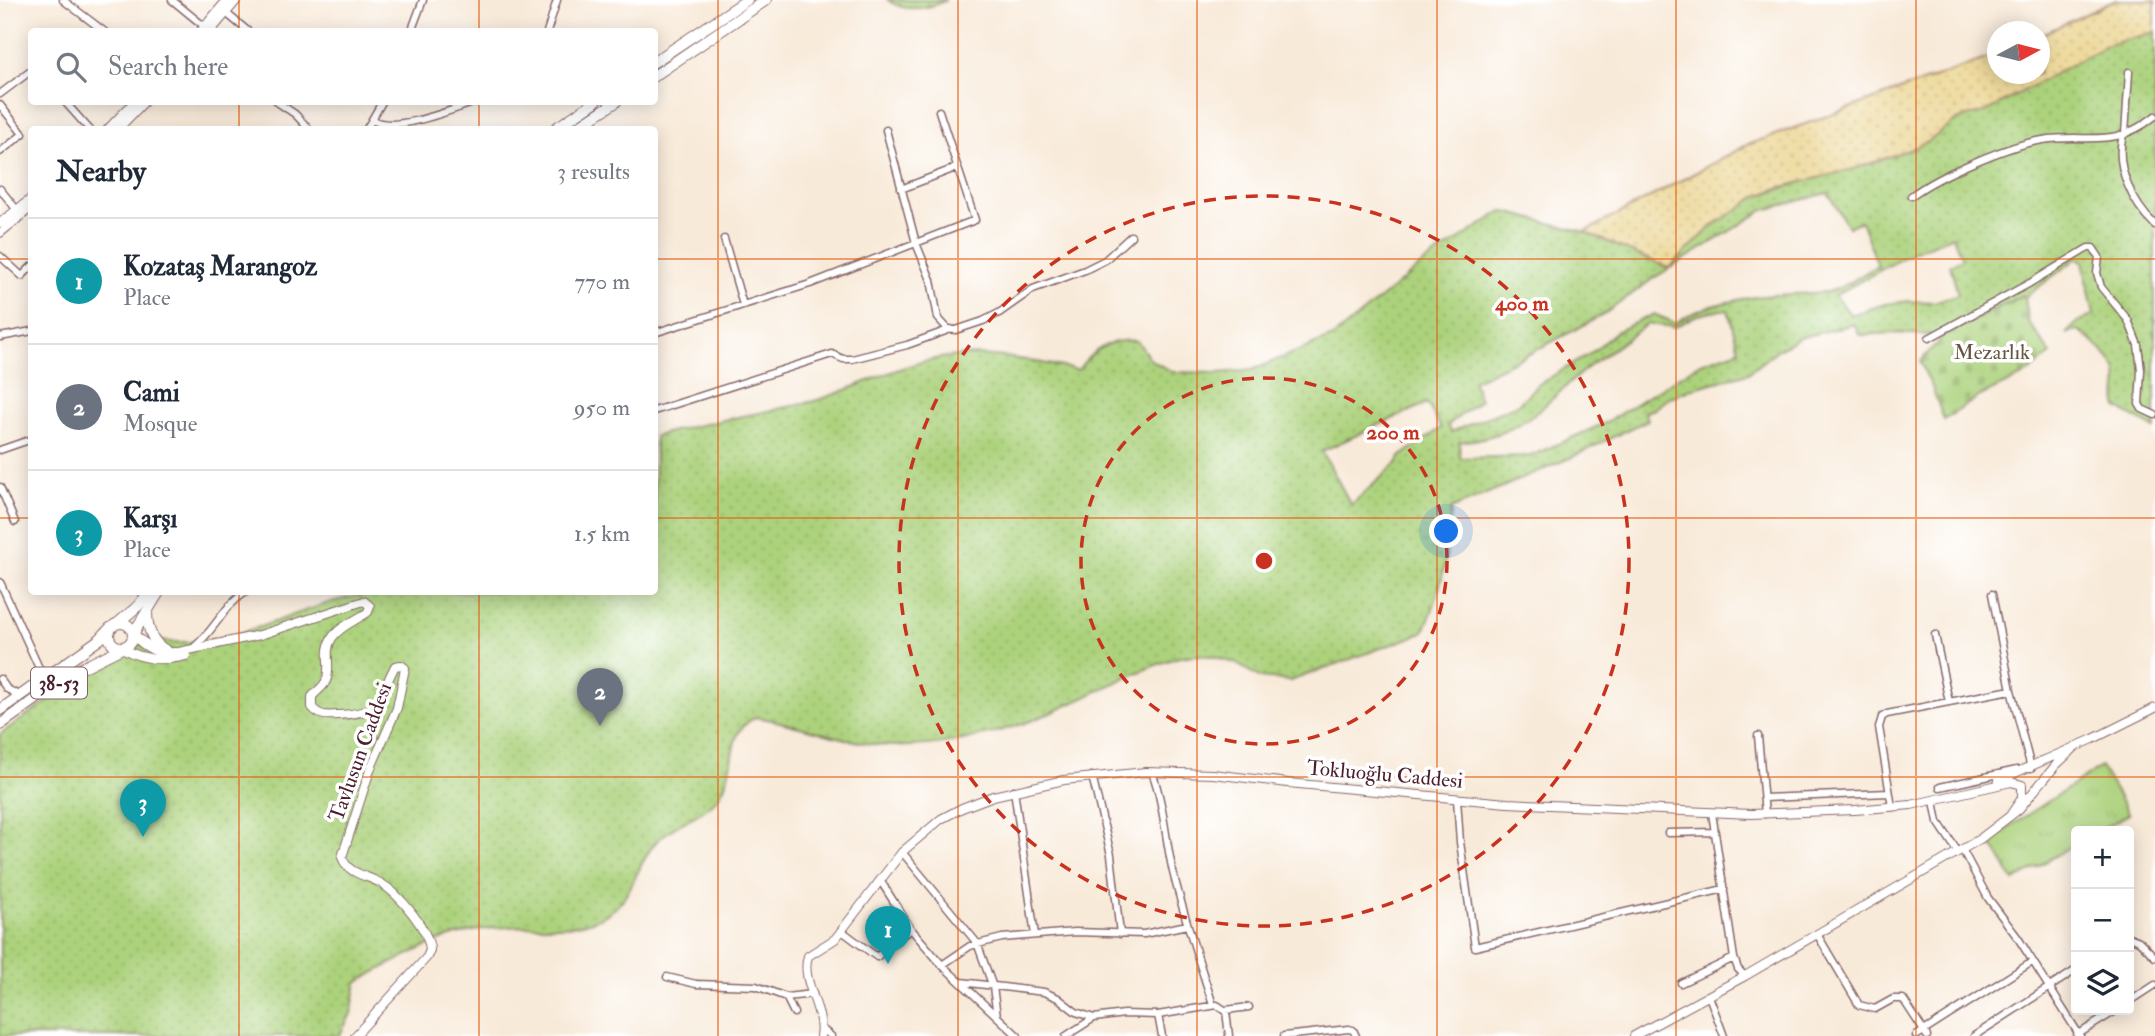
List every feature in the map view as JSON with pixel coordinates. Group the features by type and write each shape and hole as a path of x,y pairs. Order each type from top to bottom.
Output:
{"main road":[{"path":"658,59 747,0"},
{"path":"658,73 766,0"},
{"path":"559,126 590,105"},
{"path":"579,126 611,105"},
{"path":"0,710 100,639 147,595"},
{"path":"114,626 109,636 111,643 122,648 131,642 133,634 157,595"},
{"path":"148,608 152,637 160,648 174,653"},
{"path":"114,626 127,624 133,634 155,650 166,654 174,653"},
{"name":"38-53","path":"0,725 75,672 122,648"}],"street":[{"path":"63,0 100,28"},
{"path":"172,0 203,28"},
{"path":"206,28 227,0"},
{"path":"207,28 237,0"},
{"path":"412,28 423,0"},
{"path":"548,28 556,0"},
{"path":"226,13 244,28"},
{"path":"2129,72 2124,135 2120,151 2126,178 2141,210 2155,225"},
{"path":"0,94 28,74"},
{"path":"0,105 23,134 0,152"},
{"path":"68,105 86,126"},
{"path":"111,126 131,105"},
{"path":"121,126 141,105"},
{"path":"282,105 306,126"},
{"path":"368,126 380,105"},
{"path":"372,120 383,124 421,119 466,105"},
{"path":"658,332 810,284 975,220 939,111"},
{"path":"1911,197 1938,179 2022,145 2051,139 2098,140 2124,135 2155,116"},
{"path":"886,130 916,243 928,270 938,318 941,324 951,329"},
{"path":"901,189 958,167"},
{"path":"0,189 17,210"},
{"path":"0,223 28,203"},
{"path":"0,233 28,204"},
{"path":"658,410 832,354 843,359 852,359 983,321 1033,289 1105,260 1131,236"},
{"path":"724,239 743,305"},
{"path":"1929,338 2030,284 2088,248 2093,248 2099,257 2097,273 2101,287 2128,320 2139,350 2141,370 2138,404 2155,415"},
{"path":"0,256 22,276 28,269"},
{"path":"0,337 28,332"},
{"path":"0,450 28,440"},
{"path":"0,487 15,522"},
{"path":"0,582 44,679"},
{"path":"1992,594 2027,769 2022,785 2022,798 2011,814"},
{"path":"189,650 210,633 225,607 242,595"},
{"name":"Tavlusun Caddesi","path":"174,653 274,631 364,601 370,606 368,612 336,633 331,641 327,656 327,677 312,697 312,707 319,715 327,716 367,712 378,703 395,666 401,665 405,668 397,708 368,777 342,858 351,870 379,882 396,894 422,928 430,950 427,957 355,1036"},
{"path":"1936,635 1949,702"},
{"name":"Tavlusun Caddesi","path":"122,648 134,655 167,660 205,648"},
{"path":"0,679 7,689 21,696"},
{"path":"1892,807 1879,727 1881,719 1887,714 2011,690"},
{"name":"Tokluoğlu Caddesi","path":"1981,789 2155,708"},
{"path":"1758,736 1765,814"},
{"path":"1634,1036 1745,976 1980,839 2019,809 2074,748"},
{"path":"1940,787 2027,769 2039,773 2038,786"},
{"path":"1152,772 1160,795 1171,862 1187,925 1213,1005"},
{"name":"Tokluoğlu Caddesi","path":"813,994 807,957 831,943 902,852 931,826 951,813 1014,790 1092,776 1152,772 1213,774 1540,806 1765,814 1892,807 1934,801 2009,782 2022,785"},
{"path":"1092,776 1111,855 1120,934"},
{"path":"2022,785 2038,786"},
{"path":"1014,790 1035,935"},
{"path":"1764,798 1889,793"},
{"path":"1457,799 1460,842 1475,947 1724,889"},
{"path":"1934,801 1938,822 1960,850 1988,898 2018,938 2078,1035 2109,1015"},
{"path":"1713,813 1734,958 1738,969 1745,976"},
{"path":"1668,833 1715,832"},
{"path":"902,852 977,943 993,987 997,1016"},
{"path":"880,880 911,929 943,965 1018,1036"},
{"path":"943,965 977,943 1035,935 1155,932 1187,925"},
{"path":"842,931 877,957 911,929"},
{"path":"1817,934 1860,1005 1875,1009 1893,999 1900,999 1925,1033"},
{"path":"2134,939 2155,957"},
{"path":"1681,983 1734,958"},
{"path":"1916,1036 1925,1033 2032,962"},
{"path":"1974,1036 2071,973"},
{"path":"667,977 696,984 756,986 786,998 813,994 821,1019 821,1033 831,1036"},
{"path":"961,982 1044,992 1058,998 1076,1012 1094,1017 1158,1015 1213,1005 1226,1010 1248,1007"},
{"path":"2134,999 2155,985"},
{"path":"1709,996 1724,1036"},
{"path":"786,998 794,1013"},
{"path":"1226,1010 1229,1036"},
{"path":"1158,1015 1162,1036"},
{"path":"1066,1036 1094,1017"},
{"path":"1284,1036 1349,1029 1353,1030 1356,1036"}],"green space":[{"path":"888,0 946,0 932,6 909,8"},
{"path":"2155,32 2155,429 2118,408 2116,369 2105,354 2081,333 2075,331 2066,334 2078,322 2094,315 2083,261 2077,258 2025,297 2022,295 1943,336 1896,333 1860,335 1854,324 1798,338 1777,350 1748,373 1666,399 1655,409 1645,412 1648,420 1570,458 1451,509 1443,572 1423,633 1290,681 1261,678 1235,663 1212,656 1179,657 1136,673 1027,722 939,744 878,745 756,717 740,731 726,781 716,800 656,842 630,888 610,912 593,921 575,925 477,930 425,947 357,982 351,1014 339,1036 0,1036 0,734 79,680 156,635 161,641 214,639 239,634 336,601 362,595 658,595 658,435 810,402 911,365 945,357 983,355 1078,370 1103,346 1119,341 1137,341 1152,361 1173,372 1219,373 1252,370 1333,337 1424,263 1502,211 1585,232 1669,268 1710,228 1756,197 1929,141 1957,120 1987,111 2036,84 2050,84 2050,76 2107,45","holes":["1828,193 1848,227 1861,221 1878,266 1847,284 1827,292 1728,302 1691,314 1675,323 1654,314 1617,331 1591,353 1536,386 1517,405 1451,432 1448,425 1480,400 1473,381 1603,315 1654,278 1764,210","1953,236 1962,259 1950,265 1958,294 1934,302 1885,304 1851,315 1835,295 1915,251","1728,310 1739,350 1701,363 1605,423 1531,456 1460,458 1459,442 1498,434 1527,419 1582,372 1647,324 1675,327 1695,316","1427,403 1441,428 1400,457 1398,462 1351,505 1322,451"]},
{"name":"Mezarlık","path":"2023,295 2028,321 2051,354 2023,376 1980,396 1944,420 1920,362 1943,336"},
{"path":"2101,767 2129,814 2107,826 2071,826 2071,846 2014,881 1989,840"}],"sand":[{"path":"2116,0 2155,0 2155,32 2107,45 2050,76 2050,30"},
{"path":"1987,59 1987,84 2036,84 1987,111 1957,120 1929,141 1911,149 1857,168 1778,188 1756,197 1710,228 1669,268 1585,232 1747,145"}],"place":[{"name":"Cami","path":"600,726"},
{"name":"Karşı","path":"143,837"},
{"name":"Kozataş Marangoz","path":"888,964"}]}
